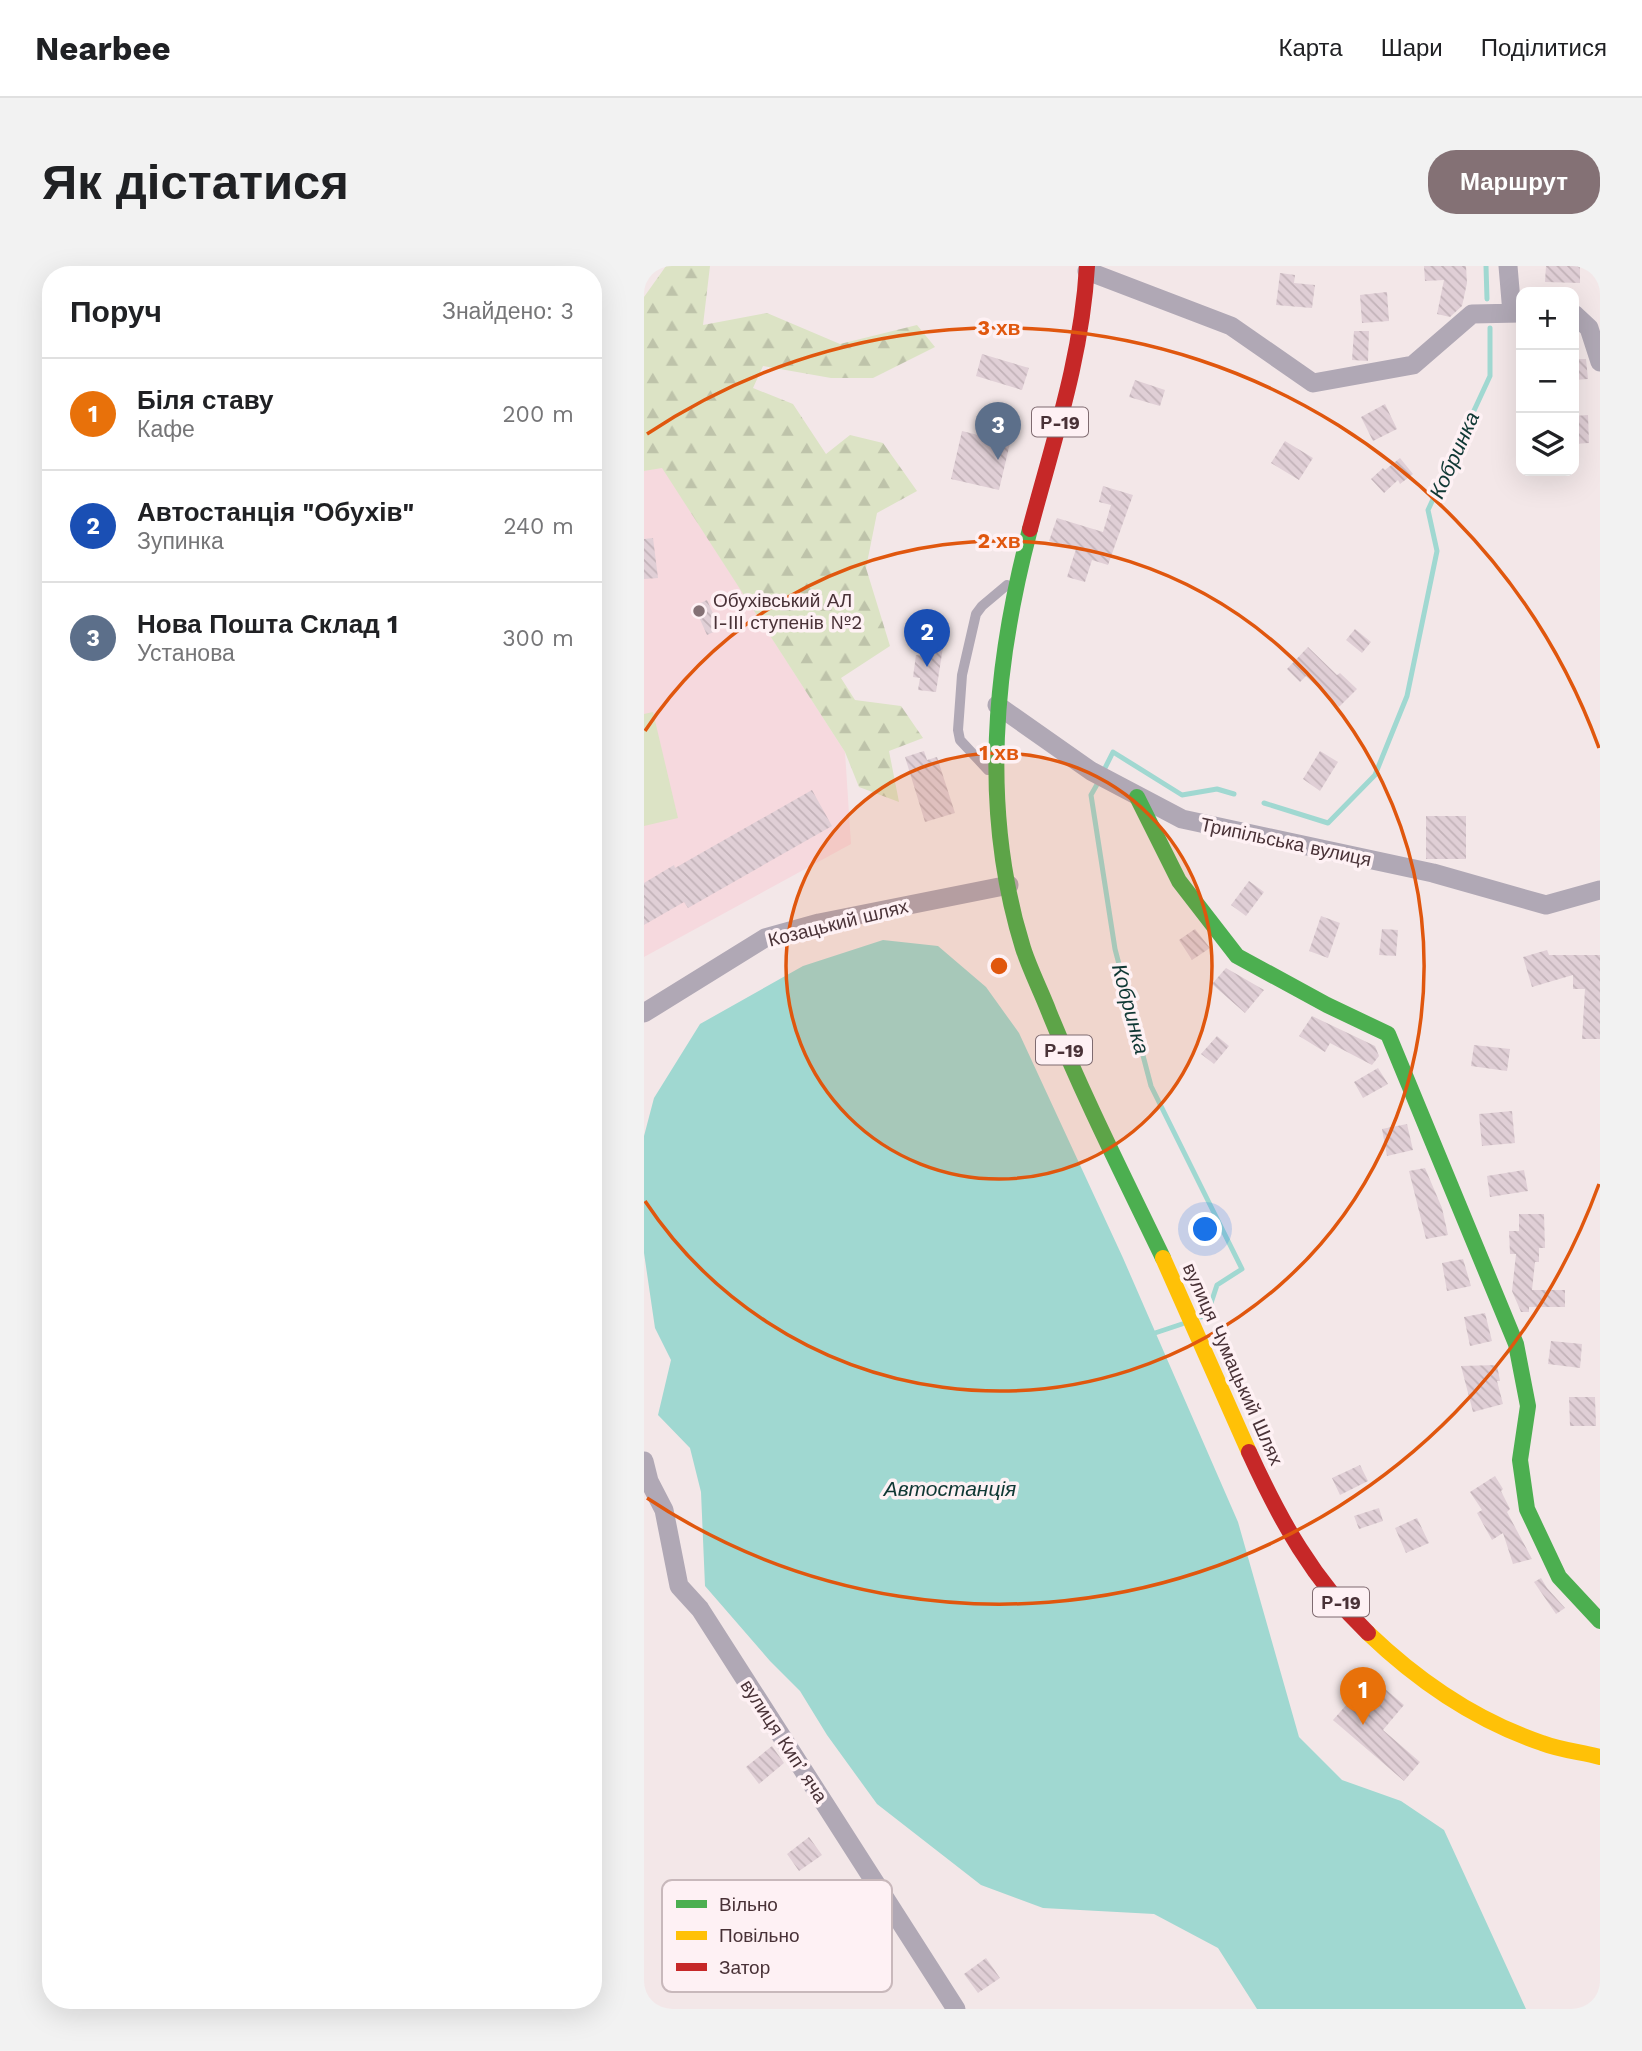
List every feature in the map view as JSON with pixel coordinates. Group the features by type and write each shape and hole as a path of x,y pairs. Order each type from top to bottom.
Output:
{"main road":[{"name":"вулиця Чумацький Шлях","path":"1087,268 1066,401 1018,575 1004,643 997,705 996,777 1009,885 1024,948 1065,1052 1185,1306 1250,1455 1306,1562 1360,1624 1420,1678 1476,1713 1543,1743 1600,1757"},
{"path":"1137,797 1179,881 1237,956 1327,1005 1388,1034 1516,1344 1528,1406 1520,1460 1527,1509 1559,1577 1600,1621"}],"street":[{"path":"1508,266 1516,308"},
{"path":"1087,268 1230,326 1313,383 1413,365 1472,314 1516,313"},
{"path":"1579,319 1589,328 1600,362"},
{"name":"Трипільська вулиця","path":"997,705 1091,771 1182,819 1433,873 1546,905 1600,890"},
{"name":"Козацький шлях","path":"644,1013 765,938 819,923 1009,885"},
{"name":"вулиця Кипʼяча","path":"646,1475 664,1510 679,1586 701,1609 874,1880"},
{"name":"вулиця Кипʼяча","path":"892,1907 957,2009"}],"lane":[{"path":"996,777 960,740 958,730 962,675 976,614 1018,575"}],"shaded area":[{"name":"Обухівський АЛ І-ІІІ ступенів №2","path":"662,467 845,752 851,844 644,957 644,471"}],"green space":[{"path":"666,266 710,266 703,325 767,313 840,344 917,325 935,347 873,378 831,378 763,366 753,388 793,404 826,454 850,435 883,443 917,491 877,513 866,568 890,646 841,678 855,700 901,706 923,738 889,751 899,802 859,787 845,752 662,468 644,471 644,297"},
{"path":"653,712 678,818 644,826 644,714"}],"water":[{"name":"Автостанція","path":"883,940 938,946 986,987 1019,1033 1123,1258 1238,1522 1299,1737 1342,1780 1401,1801 1444,1830 1526,2009 1257,2009 1218,1948 1154,1914 1043,1908 981,1885 877,1804 827,1735 800,1691 770,1661 705,1586 701,1492 690,1448 658,1415 671,1360 655,1328 644,1253 644,1136 654,1098 700,1024 803,966"}],"building":[{"path":"1424,266 1466,266 1467,283 1462,306 1450,317 1437,314 1444,280 1425,281"},
{"path":"1546,266 1580,266 1580,283 1545,282"},
{"path":"1280,273 1295,275 1294,283 1315,285 1312,308 1276,305"},
{"path":"1387,292 1389,321 1362,323 1360,295"},
{"path":"1354,331 1369,331 1368,361 1352,360"},
{"path":"982,354 1029,368 1022,390 976,376"},
{"path":"1579,359 1586,359 1588,379 1579,380"},
{"path":"1135,380 1165,390 1160,406 1129,397"},
{"path":"1385,404 1397,429 1373,441 1361,417"},
{"path":"1588,415 1589,443 1579,444 1579,416"},
{"path":"962,431 1010,443 999,490 951,479"},
{"path":"1285,441 1313,458 1299,480 1271,463"},
{"path":"1400,458 1413,474 1400,484 1398,480 1384,493 1371,479"},
{"path":"1103,486 1133,495 1108,565 1092,560 1085,582 1067,577 1076,549 1049,541 1057,518 1103,532 1111,505 1099,502"},
{"path":"653,538 658,578 644,579 644,539"},
{"path":"707,600 720,629 707,635 694,606"},
{"path":"1355,629 1371,642 1362,653 1346,640"},
{"path":"927,644 943,647 936,692 918,690 920,678 913,677 916,655 925,656"},
{"path":"1308,647 1337,675 1340,673 1357,689 1339,707 1306,676 1300,682 1287,669"},
{"path":"924,751 927,760 937,757 955,813 925,822 905,757"},
{"path":"1320,751 1338,762 1320,791 1303,779"},
{"path":"812,790 832,826 688,908 684,902 644,925 644,883"},
{"path":"1426,816 1466,816 1466,859 1426,859"},
{"path":"1249,881 1264,892 1246,916 1231,905"},
{"path":"1321,916 1340,923 1328,958 1309,951"},
{"path":"1195,929 1210,948 1192,960 1179,940"},
{"path":"1382,929 1398,930 1396,956 1379,955"},
{"path":"1547,950 1549,955 1600,955 1600,1039 1582,1039 1585,989 1573,989 1573,975 1532,987 1523,957"},
{"path":"1226,968 1264,990 1245,1013 1212,984"},
{"path":"1312,1016 1375,1046 1379,1056 1372,1065 1330,1043 1325,1052 1299,1036"},
{"path":"1217,1036 1229,1046 1214,1064 1201,1054"},
{"path":"1474,1045 1510,1049 1507,1071 1471,1066"},
{"path":"1378,1068 1388,1084 1363,1098 1354,1082"},
{"path":"1512,1111 1515,1143 1482,1146 1479,1114"},
{"path":"1407,1124 1413,1150 1387,1156 1382,1129"},
{"path":"1425,1168 1442,1208 1448,1235 1426,1239 1409,1171"},
{"path":"1524,1170 1528,1191 1490,1197 1487,1176"},
{"path":"1519,1214 1544,1214 1545,1248 1539,1248 1539,1262 1535,1262 1532,1290 1565,1290 1565,1307 1529,1307 1529,1312 1521,1312 1512,1291 1516,1254 1510,1254 1509,1231 1519,1231"},
{"path":"1463,1259 1471,1286 1447,1291 1442,1263"},
{"path":"1485,1313 1492,1341 1470,1346 1464,1317"},
{"path":"1551,1341 1582,1344 1580,1368 1548,1364"},
{"path":"1497,1365 1500,1381 1497,1381 1503,1404 1473,1412 1461,1366"},
{"path":"1569,1397 1595,1397 1596,1426 1570,1426"},
{"path":"1360,1465 1368,1481 1340,1495 1332,1478"},
{"path":"1495,1476 1510,1509 1507,1512 1532,1559 1513,1564 1503,1533 1492,1540 1477,1513 1482,1510 1470,1492"},
{"path":"1379,1508 1383,1521 1359,1529 1354,1516"},
{"path":"1417,1518 1429,1543 1406,1553 1395,1528"},
{"path":"1541,1578 1565,1608 1556,1614 1534,1582"},
{"path":"1371,1677 1404,1705 1383,1730 1420,1762 1404,1781 1333,1720"},
{"path":"772,1746 784,1763 759,1784 746,1767"},
{"path":"809,1837 822,1855 799,1871 787,1854"},
{"path":"986,1958 1000,1978 978,1993 964,1974"}],"waterway":[{"name":"Кобринка","path":"1486,266 1487,299"},
{"name":"Кобринка","path":"1264,803 1328,823 1375,775 1407,696 1437,551 1428,510 1490,376 1490,328"},
{"name":"Кобринка","path":"1103,772 1113,752 1182,795 1217,789 1234,794"},
{"name":"Кобринка","path":"1099,781 1091,795 1115,949 1151,1086 1242,1269 1217,1285 1207,1315 1201,1317"},
{"name":"Кобринка","path":"1155,1333 1182,1324"}],"traffic: fast":[{"path":"1030,529 1008,633 997,738 1001,844 1009,896 1023,948 1062,1043 1163,1258"},
{"path":"1137,797 1179,881 1237,956 1327,1005 1388,1034 1516,1344 1528,1406 1520,1460 1527,1509 1559,1577 1600,1621"}],"traffic: slow":[{"path":"1163,1258 1249,1452"},
{"path":"1368,1633 1427,1683 1471,1711 1542,1743 1600,1757"}],"traffic: jam":[{"path":"1030,529 1073,366 1087,266"},
{"path":"1249,1452 1273,1502 1314,1570 1348,1613 1368,1633"}],"place":[{"name":"Нова Пошта Склад 1","path":"998,460"},
{"name":"Обухівський АЛ І-ІІІ ступенів №2","path":"699,611"},
{"name":"Автостанція \"Обухів\"","path":"927,667"},
{"name":"Біля ставу","path":"1363,1725"}]}
